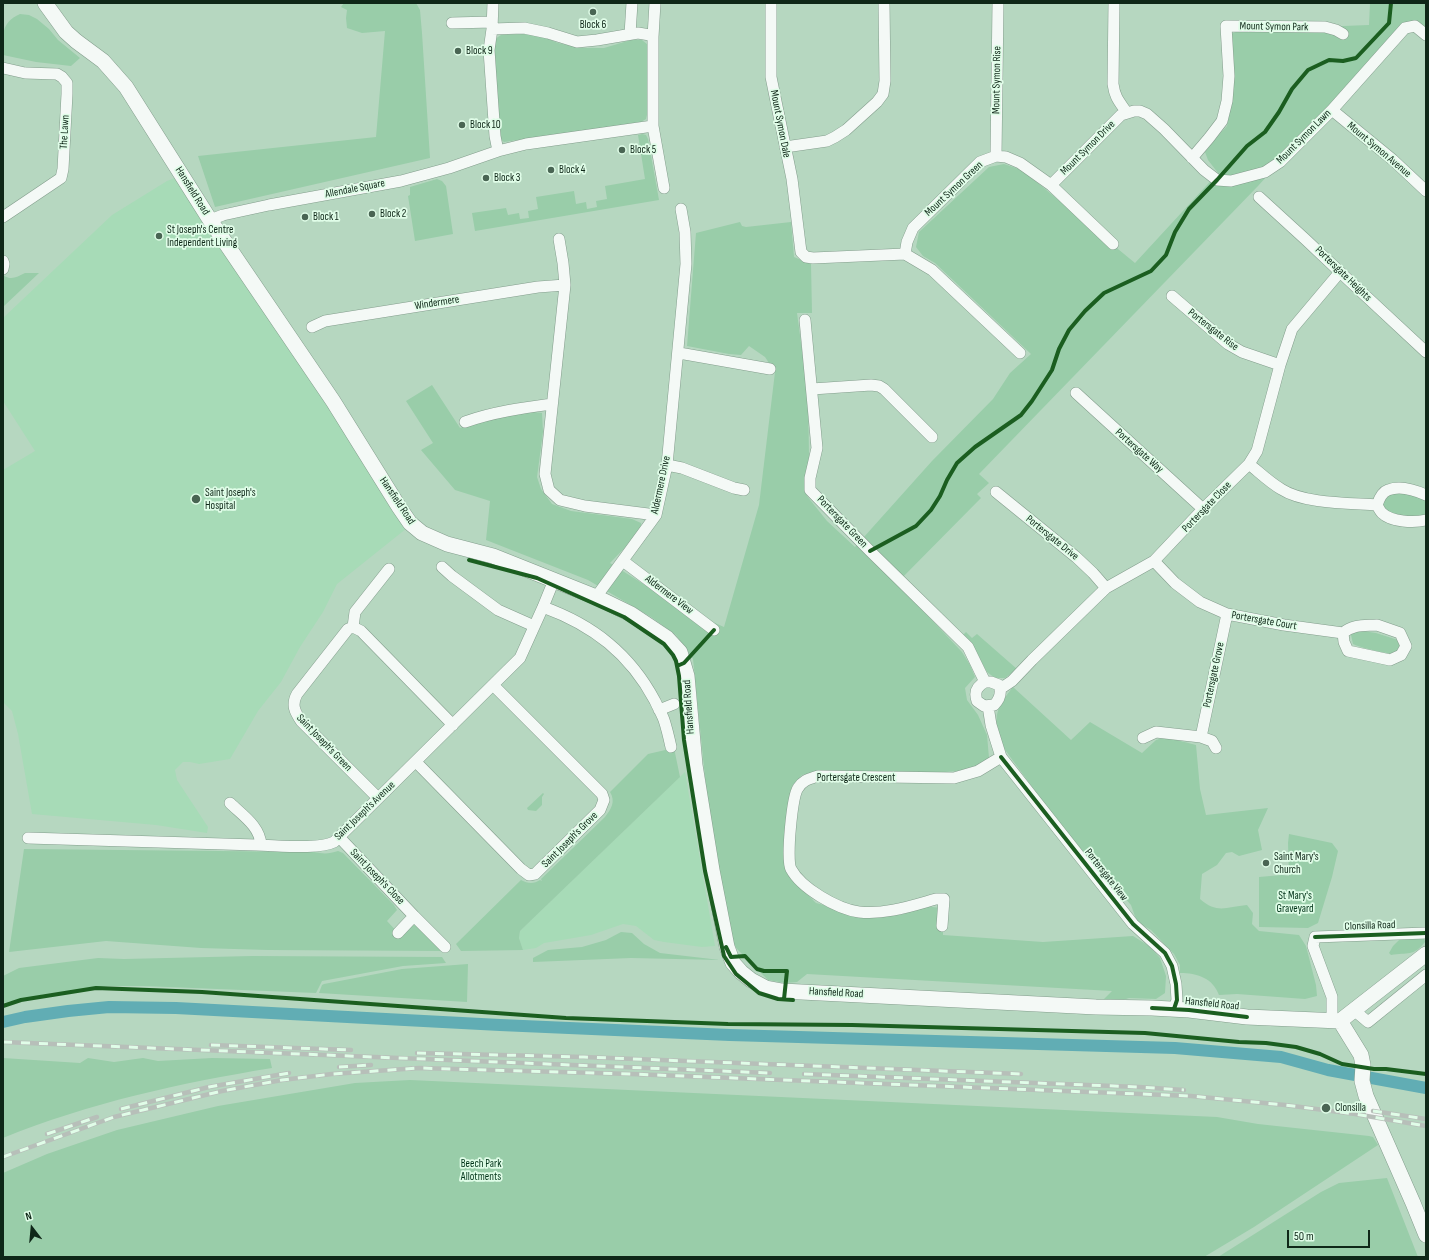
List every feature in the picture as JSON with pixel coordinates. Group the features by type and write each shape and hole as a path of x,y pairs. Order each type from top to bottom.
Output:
{"street":[{"name":"Hansfield Road","path":"45,3 66,32 102,61 126,87 210,220 333,401 410,523 431,538 447,544 493,556 596,597 631,614 667,638 680,652 687,676 695,765 712,870 727,947 733,962 741,972 751,980 766,988 782,990 1174,1010 1241,1016 1336,1021"},
{"path":"492,3 492,25 489,50 490,79 494,136 498,151"},
{"path":"630,34 632,3"},
{"path":"655,3 653,37 654,126 664,188"},
{"name":"Mount Symon Dale","path":"771,3 771,77 792,179 801,252 806,257 813,258 905,254"},
{"path":"785,147 827,140 836,137 877,102 883,94 885,80 884,3"},
{"name":"Mount Symon Rise","path":"996,156 998,3"},
{"path":"1114,3 1114,94 1126,113"},
{"path":"452,23 524,28 548,33 577,42 630,34 645,34 653,37"},
{"name":"Mount Symon Park","path":"1192,158 1210,138 1222,121 1227,101 1229,76 1226,26 1325,27 1343,34"},
{"name":"Mount Symon Lawn","path":"1126,113 1140,111 1147,114 1217,180 1231,181 1265,172 1280,162 1332,110 1405,28 1415,26 1426,35"},
{"name":"The Lawn","path":"3,68 26,72 57,74 67,83 67,94 63,169 61,178 3,217"},
{"name":"Mount Symon Avenue","path":"1332,110 1393,160 1426,190"},
{"name":"Mount Symon Drive","path":"1051,185 1121,115 1126,113"},
{"name":"Allendale Square","path":"210,220 223,215 269,205 401,181 449,168 498,151 526,144 654,126"},
{"name":"Mount Symon Green","path":"905,254 907,242 913,228 980,162 996,156 1006,157 1020,163 1051,185 1113,244"},
{"name":"Portersgate Heights","path":"1259,197 1305,238 1426,352"},
{"name":"Aldermere Drive","path":"596,597 656,515 667,465 679,353 686,264 685,232 681,210"},
{"path":"559,239 563,264 564,285 545,474 549,490 560,500 585,506 656,515"},
{"path":"905,254 932,270 1020,353"},
{"path":"3,261 3,269"},
{"name":"Portersgate Close","path":"1000,689 1012,681 1106,588 1154,562 1203,509 1249,464 1257,451 1280,365 1292,329 1340,272"},
{"name":"Windermere","path":"312,327 326,321 538,287 564,285"},
{"name":"Portersgate Rise","path":"1172,296 1228,344 1242,352 1280,365"},
{"name":"Portersgate Green","path":"805,320 817,448 810,478 810,490 968,647 985,682"},
{"path":"679,353 770,369"},
{"path":"812,389 871,385 879,386 884,388 932,436"},
{"name":"Portersgate Way","path":"1076,393 1203,509"},
{"path":"465,422 479,417 521,408 552,404"},
{"path":"1249,464 1281,489 1291,494 1320,501 1377,505"},
{"path":"667,465 682,468 734,488 744,490"},
{"path":"1377,505 1380,496 1387,490 1404,488 1426,495"},
{"name":"Portersgate Drive","path":"996,492 1076,557 1106,588"},
{"path":"1377,505 1382,513 1391,518 1409,522 1426,520"},
{"name":"Aldermere View","path":"623,561 714,630"},
{"name":"Portersgate Court","path":"1154,562 1175,583 1200,602 1227,614 1284,625 1343,633 1355,626 1378,625 1400,633 1406,646 1401,655 1390,660 1348,650 1344,642 1343,633"},
{"path":"442,567 456,573 498,610 534,626"},
{"path":"389,569 355,612 353,617 353,627 361,631 453,724"},
{"name":"Saint Joseph's Avenue","path":"28,838 123,842 323,846 334,842 340,838 378,798 520,658 554,580"},
{"path":"543,607 577,621 606,640 635,669 646,684 664,720 671,747"},
{"name":"Portersgate Grove","path":"1201,737 1227,614"},
{"name":"Saint Joseph's Green","path":"353,627 348,629 307,680 294,700 294,706 295,712 301,721 378,798"},
{"path":"985,682 999,685 1000,698 994,705 988,706 981,704 977,700 977,688 985,682"},
{"name":"Saint Joseph's Grove","path":"416,762 521,869 529,875 535,874 600,810 604,800 602,794 493,685"},
{"path":"659,710 674,704"},
{"name":"Portersgate View","path":"988,706 991,725 1000,757 1133,924 1165,953 1172,966 1176,984 1177,1000 1174,1010"},
{"path":"1143,738 1156,732 1201,737 1212,741 1216,748"},
{"name":"Portersgate Crescent","path":"942,926 944,899 936,899 890,911 857,912 822,898 802,882 790,868 790,825 797,789 804,780 818,776 954,778 978,771 1000,757"},
{"path":"230,803 254,825 258,832 261,845"},
{"name":"Saint Joseph's Close","path":"340,838 445,947"},
{"path":"398,933 414,916"},
{"name":"Clonsilla Road","path":"1336,1021 1332,997 1312,946 1315,937 1426,933"},
{"path":"1426,954 1355,1011 1336,1021 1361,1055 1363,1065 1363,1086 1426,1235"},
{"path":"1355,1011 1368,1022 1426,975"},
{"path":"1395,979 1406,991"}],"shaded area":[{"name":"Saint Joseph's Hospital","path":"177,177 407,528 337,584 323,612 300,647 281,682 258,711 230,759 199,764 183,762 175,770 177,780 208,827 207,833 156,825 32,814 18,734 12,711 3,702 3,470 35,451 3,401 3,318 112,215 167,181"},
{"path":"685,772 715,946 702,947 654,940 636,926 623,924 591,935 544,943 536,948 523,950 519,938 520,931"}],"green space":[{"path":"344,3 416,3 420,10 430,158 215,207 198,156 376,137 385,31 362,33 347,28 347,10 341,7"},
{"path":"1370,3 1426,3 1426,28 1401,28 1258,186 979,474 989,483 977,494 981,498 897,583 962,652 970,665 975,677 965,688 967,700 978,715 987,735 989,758 970,770 921,774 822,771 802,775 792,786 788,811 795,882 816,903 867,916 901,915 924,906 941,908 943,935 1043,942 1133,936 1149,946 1160,958 1166,976 1165,993 1156,999 1129,998 1103,1000 1112,991 807,974 797,982 785,983 768,980 736,948 729,931 707,797 693,659 676,635 651,617 588,580 486,540 490,501 455,490 421,450 433,443 406,401 432,385 460,428 477,422 526,411 542,413 543,432 537,477 541,489 552,504 571,511 632,519 641,523 641,531 610,563 683,609 724,627 759,505 775,372 765,357 749,346 741,355 687,346 696,233 740,222 742,226 746,227 791,222 794,257 811,264 812,313 797,313 808,394 809,456 808,473 804,486 807,496 827,521 855,547 932,461 993,399 1010,373 1031,354 935,263 923,256 916,247 919,232 989,167 1004,164 1022,170 1135,263 1218,173 1208,160 1205,152 1227,126 1233,96 1231,34 1240,30 1369,25"},
{"path":"20,14 29,15 37,19 49,29 58,40 80,58 71,66 36,62 3,55 3,36 6,26"},
{"path":"523,34 541,36 558,43 581,48 604,48 631,40 642,40 648,45 649,106 646,119 641,122 504,142 500,139 494,49 495,39 501,35"},
{"path":"638,135 646,135 648,139 659,200 475,231 472,213 506,208 508,215 519,213 520,219 529,218 528,211 538,209 536,197 574,191 576,204 586,202 587,209 597,207 596,201 607,199 605,186 645,179"},
{"path":"437,179 442,181 446,186 453,234 415,241 408,196 410,195 410,187"},
{"path":"25,273 39,273 3,307 3,275 11,278"},
{"path":"1387,490 1426,495 1426,520 1382,513 1380,496"},
{"path":"1356,630 1376,633 1398,640 1402,649 1394,654 1353,644 1351,635"},
{"path":"966,632 972,638 977,634 1017,669 1005,678 995,678 987,672 975,650 962,636"},
{"path":"1013,687 1071,740 1090,722 1142,753 1156,740 1165,737 1196,745 1200,789 1206,815 1268,808 1258,830 1262,850 1239,856 1232,852 1226,853 1217,865 1202,874 1200,899 1206,904 1217,908 1247,905 1253,913 1252,924 1259,931 1299,935 1306,946 1316,985 1317,996 1305,999 1237,994 1219,995 1213,984 1204,978 1198,975 1180,973 1180,965 1174,954 1151,930 1137,922 1131,905 1063,829 1000,743 997,726 998,713 1003,701"},
{"path":"674,748 680,777 520,931 519,938 523,950 461,951 456,944 521,880 531,883 540,880 542,881 541,879 605,817 613,802 610,792 648,754"},
{"path":"543,793 542,805 536,811 528,810 527,808"},
{"name":"St Mary's Graveyard","path":"1289,834 1332,843 1338,851 1318,923 1308,928 1259,927 1259,877 1282,875 1289,876"},
{"path":"24,849 320,853 332,853 338,851 343,853 394,905 397,910 387,921 400,935 409,927 414,925 420,927 445,951 268,950 201,948 106,941 9,952"},
{"path":"621,932 632,933 644,944 660,953 720,960 631,958 533,962 533,958 548,950 582,947 606,940"},
{"path":"1402,937 1424,938 1425,942 1421,947 1413,952 1391,955 1389,953 1393,946"},
{"path":"252,956 442,957 446,963 403,966 322,981 316,993 108,986 46,994 3,1003 3,976 19,968 98,958 124,959"},
{"path":"468,964 467,1002 319,993 322,985 324,984 402,969"},
{"path":"3,1058 80,1063 88,1058 114,1062 143,1058 158,1061 212,1058 270,1059 272,1068 203,1080 102,1104 68,1114 3,1138"},
{"name":"Beech Park Allotments","path":"410,1080 1217,1117 1258,1124 1369,1136 1373,1137 1378,1145 1254,1227 1204,1257 3,1257 3,1173 47,1154 117,1130 218,1106 355,1083"},
{"path":"1387,1178 1418,1257 1218,1257 1321,1192 1339,1183"}],"waterway":[{"path":"3,1022 25,1017 109,1007 176,1008 500,1025 730,1035 1175,1048 1281,1057 1328,1070 1426,1088"}],"railway":[{"path":"3,1042 770,1073"},
{"path":"211,1045 351,1050"},
{"path":"417,1053 584,1057 1021,1074"},
{"path":"339,1067 371,1065"},
{"path":"3,1157 114,1117 222,1091 282,1080 332,1074 419,1068 631,1074 1191,1096 1285,1105 1355,1114 1426,1126"},
{"path":"121,1109 209,1087 289,1073"},
{"path":"804,1074 1184,1090"},
{"path":"1373,1111 1426,1119"},
{"path":"47,1134 97,1117"}],"cycle path":[{"path":"870,551 916,526 931,510 957,463 975,447 1021,415 1052,370 1059,349 1069,330 1085,311 1104,293 1151,271 1166,255 1175,232 1189,209 1247,146 1265,132 1279,112 1292,89 1308,70 1329,60 1343,61 1356,58 1389,23 1391,3"},
{"path":"469,560 537,578 624,617 664,644 673,655 676,661 679,676 684,740 705,871 724,956 736,974 759,993 778,999 793,1000"},
{"path":"677,666 684,663 714,630"},
{"path":"1001,757 1133,924 1165,953 1172,966 1176,984 1177,1000 1174,1009"},
{"path":"1315,937 1426,933"},
{"path":"726,947 731,957 745,956 757,969 764,971 787,971 784,999"},
{"path":"3,1006 21,1000 96,988 202,992 566,1018 728,1024 852,1025 1145,1033 1239,1042 1266,1043 1296,1047 1320,1054 1342,1064 1426,1074"},
{"path":"1152,1008 1189,1010 1247,1017"}],"place":[{"name":"Block 6","path":"593,12"},
{"name":"Block 9","path":"458,51"},
{"name":"Block 10","path":"462,125"},
{"name":"Block 5","path":"622,150"},
{"name":"Block 4","path":"551,170"},
{"name":"Block 3","path":"486,178"},
{"name":"Block 2","path":"372,214"},
{"name":"Block 1","path":"305,217"},
{"name":"St Joseph's Centre Independent Living","path":"159,236"},
{"name":"Saint Joseph's Hospital","path":"196,499"},
{"name":"Saint Mary's Church","path":"1266,863"},
{"name":"Clonsilla","path":"1326,1108"}]}
